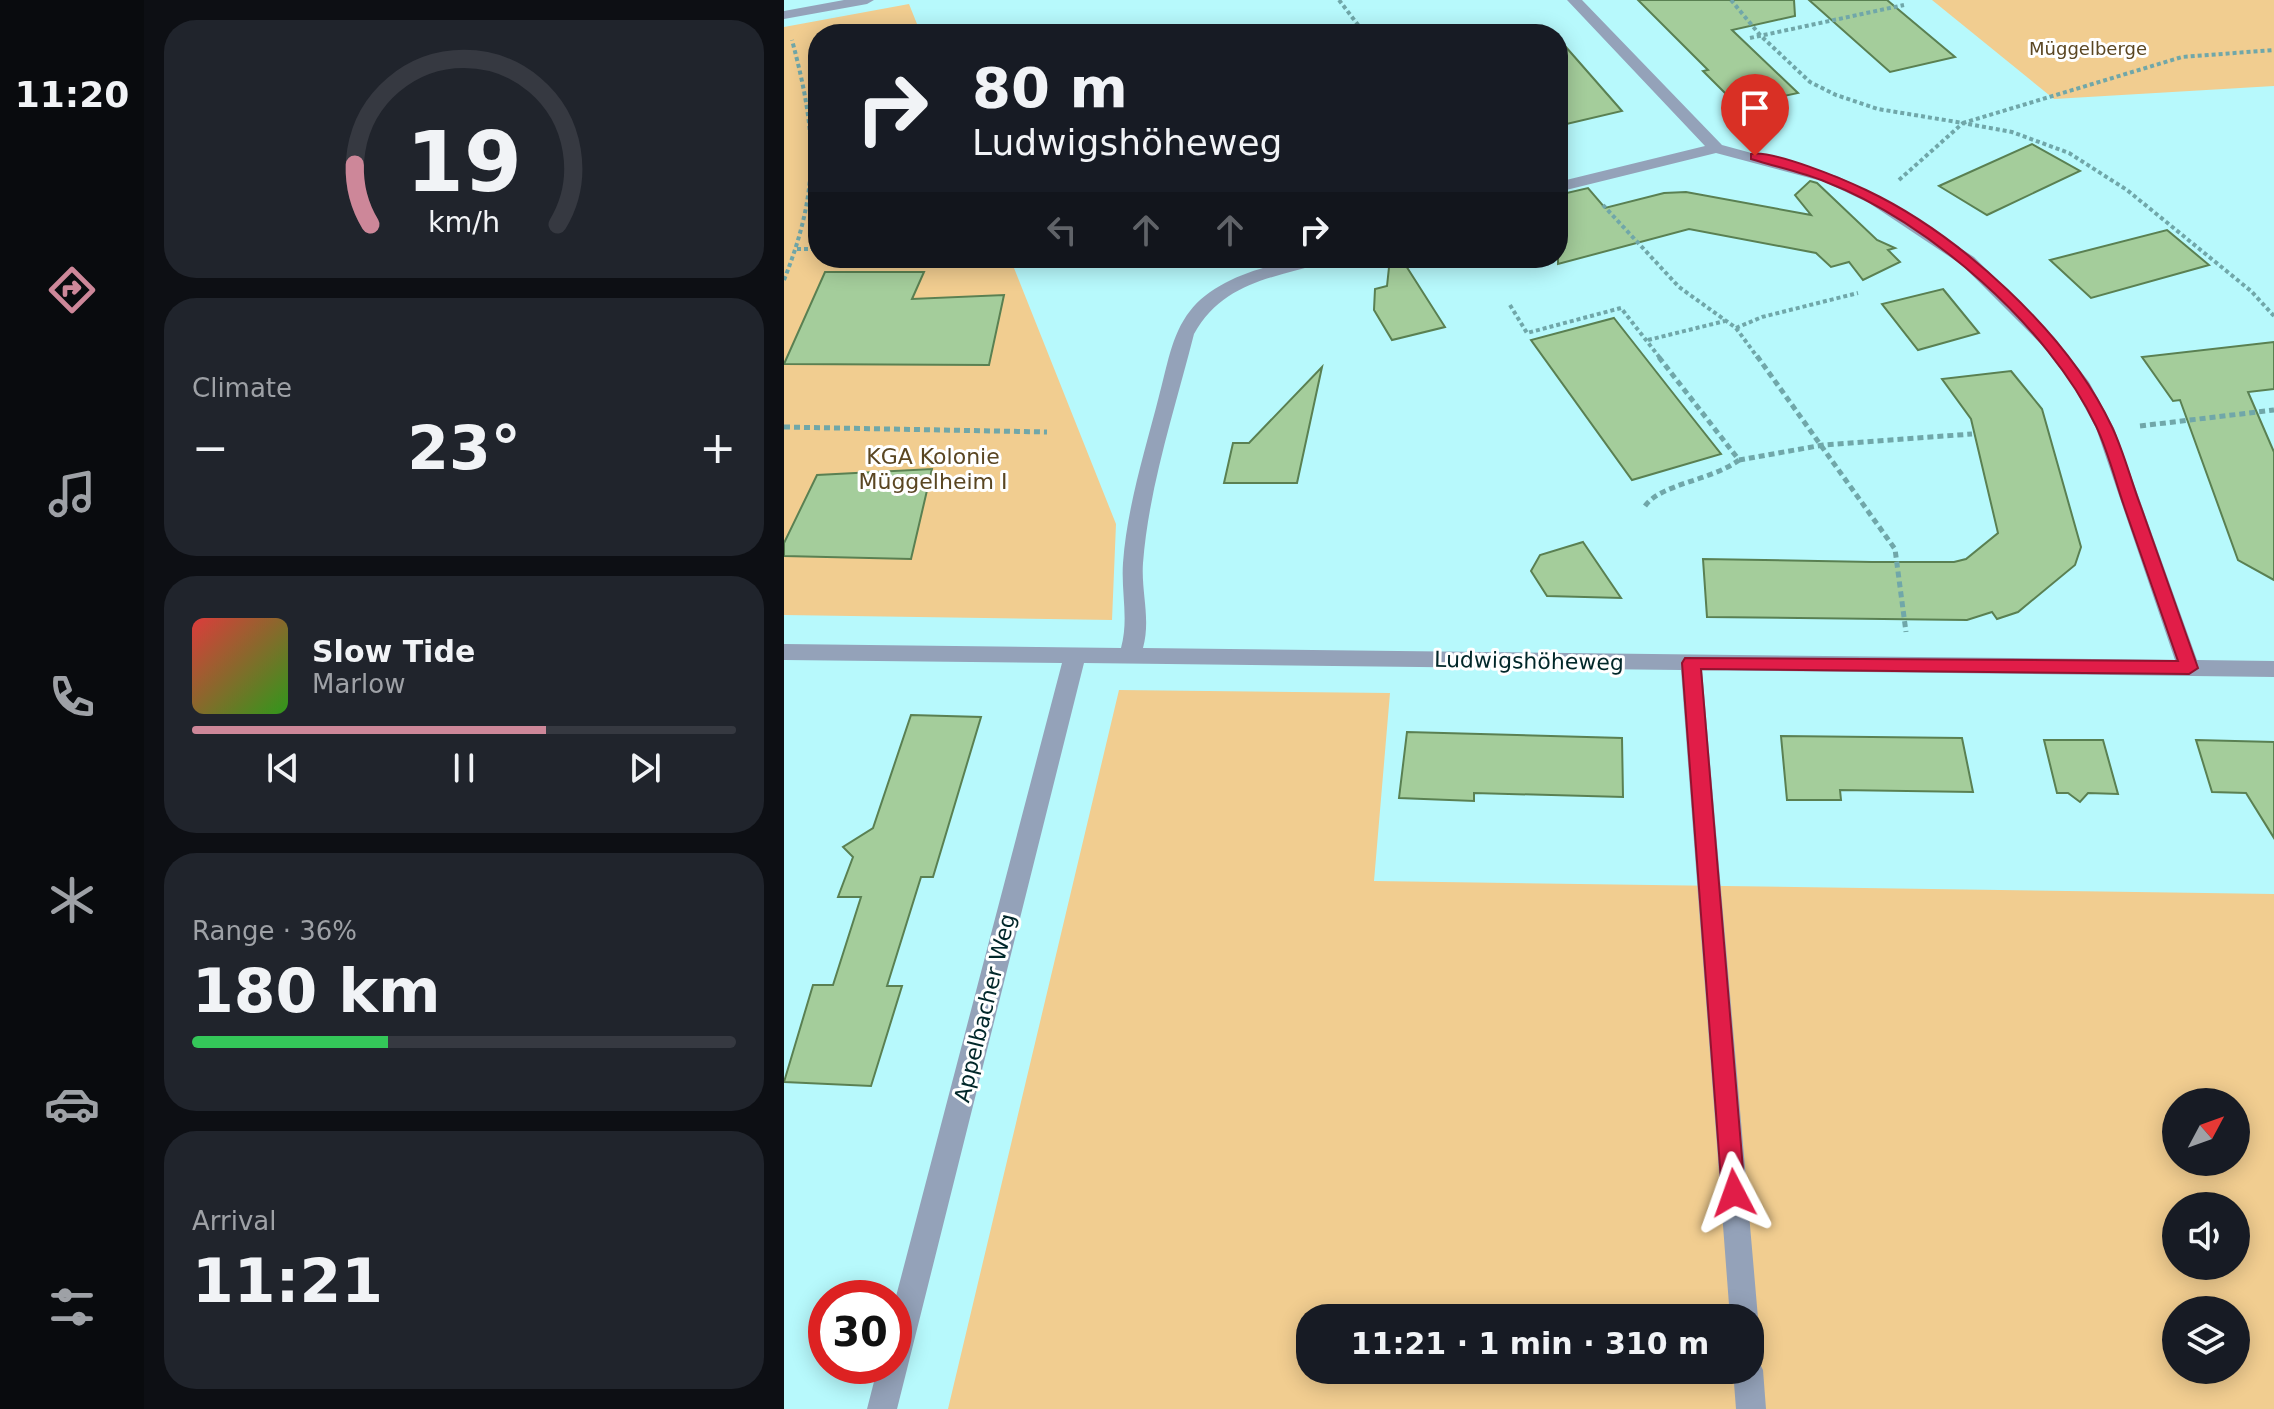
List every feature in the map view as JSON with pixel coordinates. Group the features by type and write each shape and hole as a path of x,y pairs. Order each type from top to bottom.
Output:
{"street":[{"path":"786,21 867,0"},
{"path":"1574,0 1716,148"},
{"path":"1568,184 1716,148 1831,179 1875,200 1968,261 2048,341 2080,382 2105,428 2189,668"},
{"path":"1130,655 1137,630 1133,564 1142,507 1185,334 1197,313 1216,294 1244,281 1287,268"},
{"name":"Ludwigshöheweg","path":"784,652 2274,669"},
{"name":"Appelbacher Weg","path":"912,1289 1075,656"},
{"path":"1691,663 1743,1304"},
{"name":"Appelbacher Weg","path":"882,1409 888,1384"},
{"path":"1749,1384 1751,1409"}],"path":[{"path":"1339,0 1357,24"},
{"path":"1731,0 1760,35 1810,82 1836,95 1878,109 2012,132 2069,153 2127,190 2251,291 2274,316"},
{"path":"1750,38 1904,5"},
{"path":"786,21 804,83 808,112"},
{"path":"1892,186 1963,123 2182,57 2274,50"},
{"path":"1581,181 1679,287 1736,328 1895,549 1910,664"},
{"path":"784,280 797,249 808,206"},
{"path":"797,249 808,249"},
{"path":"1736,328 1762,317 1858,293"},
{"path":"1510,305 1527,333 1621,308 1739,460"},
{"path":"1648,340 1726,321"},
{"path":"2105,428 2274,410"},
{"path":"784,427 1047,432"},
{"path":"1645,506 1654,494 1721,473 1739,460 1823,445 1972,434"}],"green space":[{"name":"Müggelberge","path":"1932,0 2274,0 2274,86 2054,99"},
{"name":"KGA Kolonie Müggelheim I","path":"909,4 917,24 808,24 808,268 1014,268 1116,524 1112,620 784,615 784,27"},
{"path":"1119,690 1390,693 1374,881 2274,894 2274,1409 948,1409"}],"building":[{"path":"1638,0 1794,0 1795,16 1732,30 1798,93 1738,106 1703,71 1708,70"},
{"path":"1809,0 1887,0 1955,57 1890,72"},
{"path":"1568,49 1622,111 1568,124"},
{"path":"2032,144 2080,171 1987,215 1939,186"},
{"path":"1810,181 1817,183 1877,240 1895,248 1888,250 1900,262 1863,280 1849,262 1831,267 1816,253 1689,229 1568,261 1568,193 1588,188 1605,208 1664,193 1686,192 1811,215 1795,195"},
{"path":"2167,230 2209,265 2091,298 2050,260"},
{"path":"1389,268 1407,268 1445,327 1392,340 1374,310 1375,289 1387,286"},
{"path":"825,272 924,272 912,299 1004,295 989,365 784,364"},
{"path":"1943,289 1979,333 1918,350 1882,304"},
{"path":"1614,318 1721,454 1632,480 1531,340"},
{"path":"2274,342 2274,389 2248,392 2274,452 2274,580 2238,560 2180,400 2173,401 2142,357"},
{"path":"1322,367 1297,483 1224,483 1233,443 1249,443"},
{"path":"2011,371 2042,409 2081,547 2075,565 2018,612 1997,619 1992,612 1967,620 1707,617 1703,559 1954,562 1966,559 1998,533 1971,419 1942,379"},
{"path":"932,469 911,559 784,556 784,543 817,475"},
{"path":"1583,542 1621,598 1547,596 1531,571 1540,555"},
{"path":"911,715 981,717 933,877 921,877 887,986 902,986 871,1086 784,1082 813,985 833,985 861,897 838,897 853,857 843,847 873,828"},
{"path":"1407,732 1622,738 1623,797 1474,793 1474,801 1399,798"},
{"path":"1781,736 1962,738 1973,792 1840,790 1841,800 1787,800"},
{"path":"2044,740 2103,740 2118,794 2088,793 2080,802 2068,793 2057,793"},
{"path":"2196,740 2274,742 2274,838 2246,793 2212,792"}],"route":[{"path":"1734,1193 1691,663 2189,668 2105,428 2080,382 2048,341 1968,261 1925,230 1875,200 1831,179 1755,156"}]}
